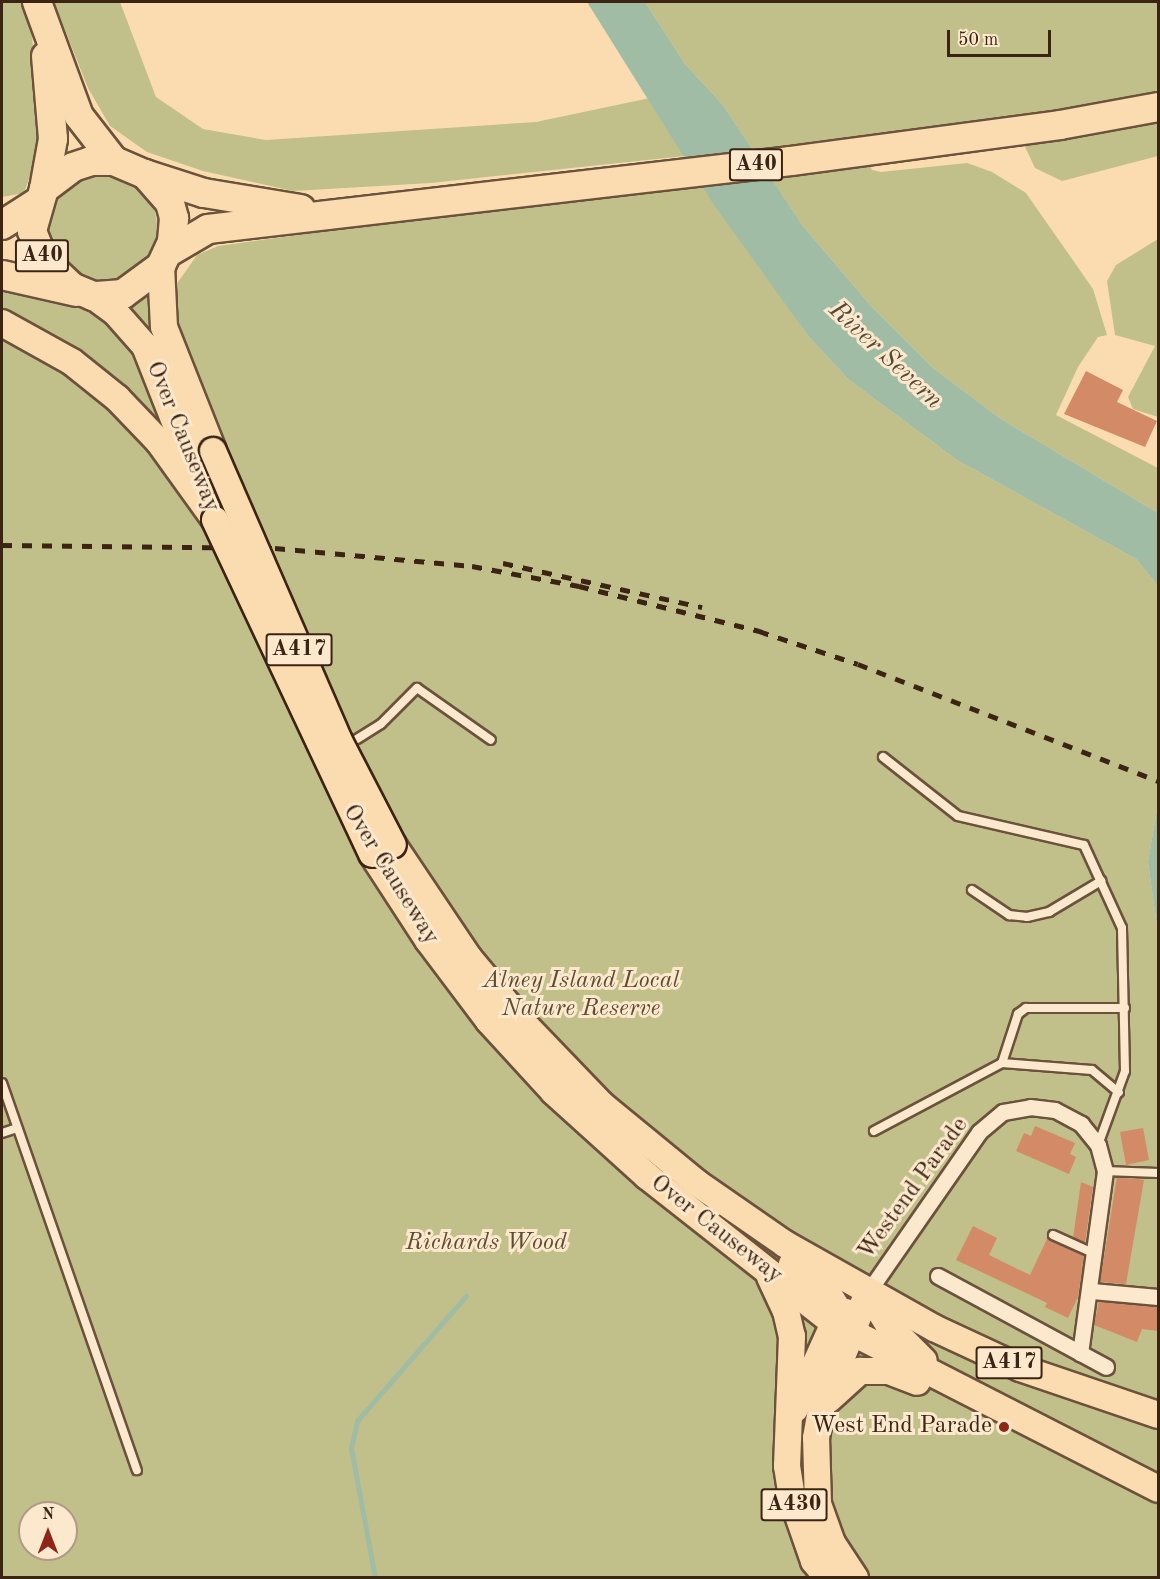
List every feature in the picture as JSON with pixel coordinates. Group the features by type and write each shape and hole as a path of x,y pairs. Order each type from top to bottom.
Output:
{"highway":[{"path":"40,13 59,52 84,127 114,161"},
{"path":"40,13 53,139 41,196"},
{"name":"A40","path":"2,275 89,295 123,294 165,259 207,229 1060,125 1158,107"},
{"name":"A40","path":"2,225 41,196 73,167 114,161 145,174 253,203 333,214"},
{"name":"A40","path":"145,174 170,203 174,231 165,259"},
{"name":"A40","path":"41,196 32,219 35,245 58,276 89,295"}],"main road":[{"name":"Over Causeway","path":"165,259 164,327 194,460 338,739 383,849"},
{"name":"Over Causeway","path":"89,295 116,312 145,346 194,460 215,520 383,849 460,964 562,1083 767,1271 843,1323"},
{"path":"2,323 72,362 194,460"},
{"name":"Over Causeway","path":"654,1166 697,1183 785,1244 868,1292"},
{"name":"A417","path":"697,1183 715,1204 826,1290 843,1323 958,1388 1148,1484"},
{"name":"A430","path":"767,1271 786,1311 792,1336 787,1466 798,1525 814,1562 828,1578"},
{"path":"843,1323 868,1292"},
{"name":"A417","path":"868,1292 889,1326 958,1388"},
{"name":"A417","path":"868,1292 1020,1368 1158,1415"},
{"name":"A430","path":"788,1425 843,1323"},
{"name":"A430","path":"843,1323 821,1409 814,1470 818,1504 832,1543 855,1578"},
{"path":"821,1409 848,1379 870,1370 899,1373 966,1401 983,1401"}],"street":[{"name":"Westend Parade","path":"868,1292 979,1132 1003,1112 1030,1107 1055,1110 1081,1124 1098,1145 1105,1171 1092,1291 1080,1353"},
{"path":"938,1276 1106,1367"},
{"path":"1092,1291 1158,1297"}],"lane":[{"path":"357,738 381,724 417,688 491,740"},
{"path":"883,757 958,816 1084,844 1122,928 1125,1071 1119,1093 1098,1145"},
{"path":"972,890 1009,915 1027,917 1049,912 1101,881"},
{"path":"1002,1063 1018,1014 1026,1008 1125,1008"},
{"path":"874,1131 1002,1063 1092,1070 1119,1093"},
{"path":"2,1083 137,1470"},
{"path":"2,1133 17,1128"},
{"path":"1105,1171 1158,1173"},
{"path":"1053,1235 1097,1254"}],"green space":[{"path":"2,2 25,2 30,15 39,112 38,152 24,193 2,197"},
{"path":"54,2 120,2 156,97 203,129 266,140 536,122 650,98 685,156 431,183 293,191 203,171 147,152 110,126 88,88"},
{"path":"645,2 1158,2 1158,156 1062,181 1035,168 1019,134 962,151 894,164 869,162 872,170 881,172 967,163 992,172 1026,193 1093,289 1107,335 1098,337 1078,367 1056,415 1158,468 1158,513 1001,419 932,367 871,306 803,226 723,105 685,64"},
{"path":"103,173 124,177 141,189 153,206 157,227 153,248 141,265 124,277 103,281 82,277 65,265 53,248 49,227 53,206 65,189 82,177"},
{"name":"Alney Island Local Nature Reserve","path":"700,180 809,337 849,380 957,460 1136,559 1158,586 1158,803 1148,862 1158,933 1158,1577 2,1577 2,283 101,314 176,285 197,255 218,246"},
{"path":"1158,239 1158,417 1133,409 1128,397 1155,346 1115,335 1107,281 1116,265"}],"water":[{"name":"River Severn","path":"587,2 645,2 685,64 723,105 803,226 871,306 932,367 1001,419 1158,513 1158,586 1136,559 957,460 849,380 809,337 714,205"},
{"path":"1158,803 1158,933 1148,862"}],"building":[{"path":"1086,371 1123,390 1117,402 1157,421 1145,447 1064,414"},
{"path":"1035,1126 1075,1143 1070,1154 1076,1157 1069,1174 1016,1151 1024,1133 1031,1136"},
{"path":"1143,1128 1149,1160 1126,1165 1120,1132"},
{"path":"1117,1177 1144,1180 1126,1284 1100,1282"},
{"path":"1081,1182 1093,1187 1085,1243 1073,1238"},
{"path":"973,1226 997,1238 989,1255 1030,1275 1047,1239 1084,1255 1078,1297 1068,1318 1045,1307 1047,1303 956,1260"},
{"path":"1099,1301 1158,1307 1158,1331 1142,1329 1137,1342 1094,1325"}],"waterway":[{"path":"375,1578 351,1448 357,1421 466,1296"}],"railway":[{"path":"2,545 275,548 472,566 579,586 759,631 858,664 1158,781"},
{"path":"503,563 702,607"}],"place":[{"name":"West End Parade","path":"1004,1427"}],"park label":[{"name":"Richards Wood","path":"486,1244"}]}
